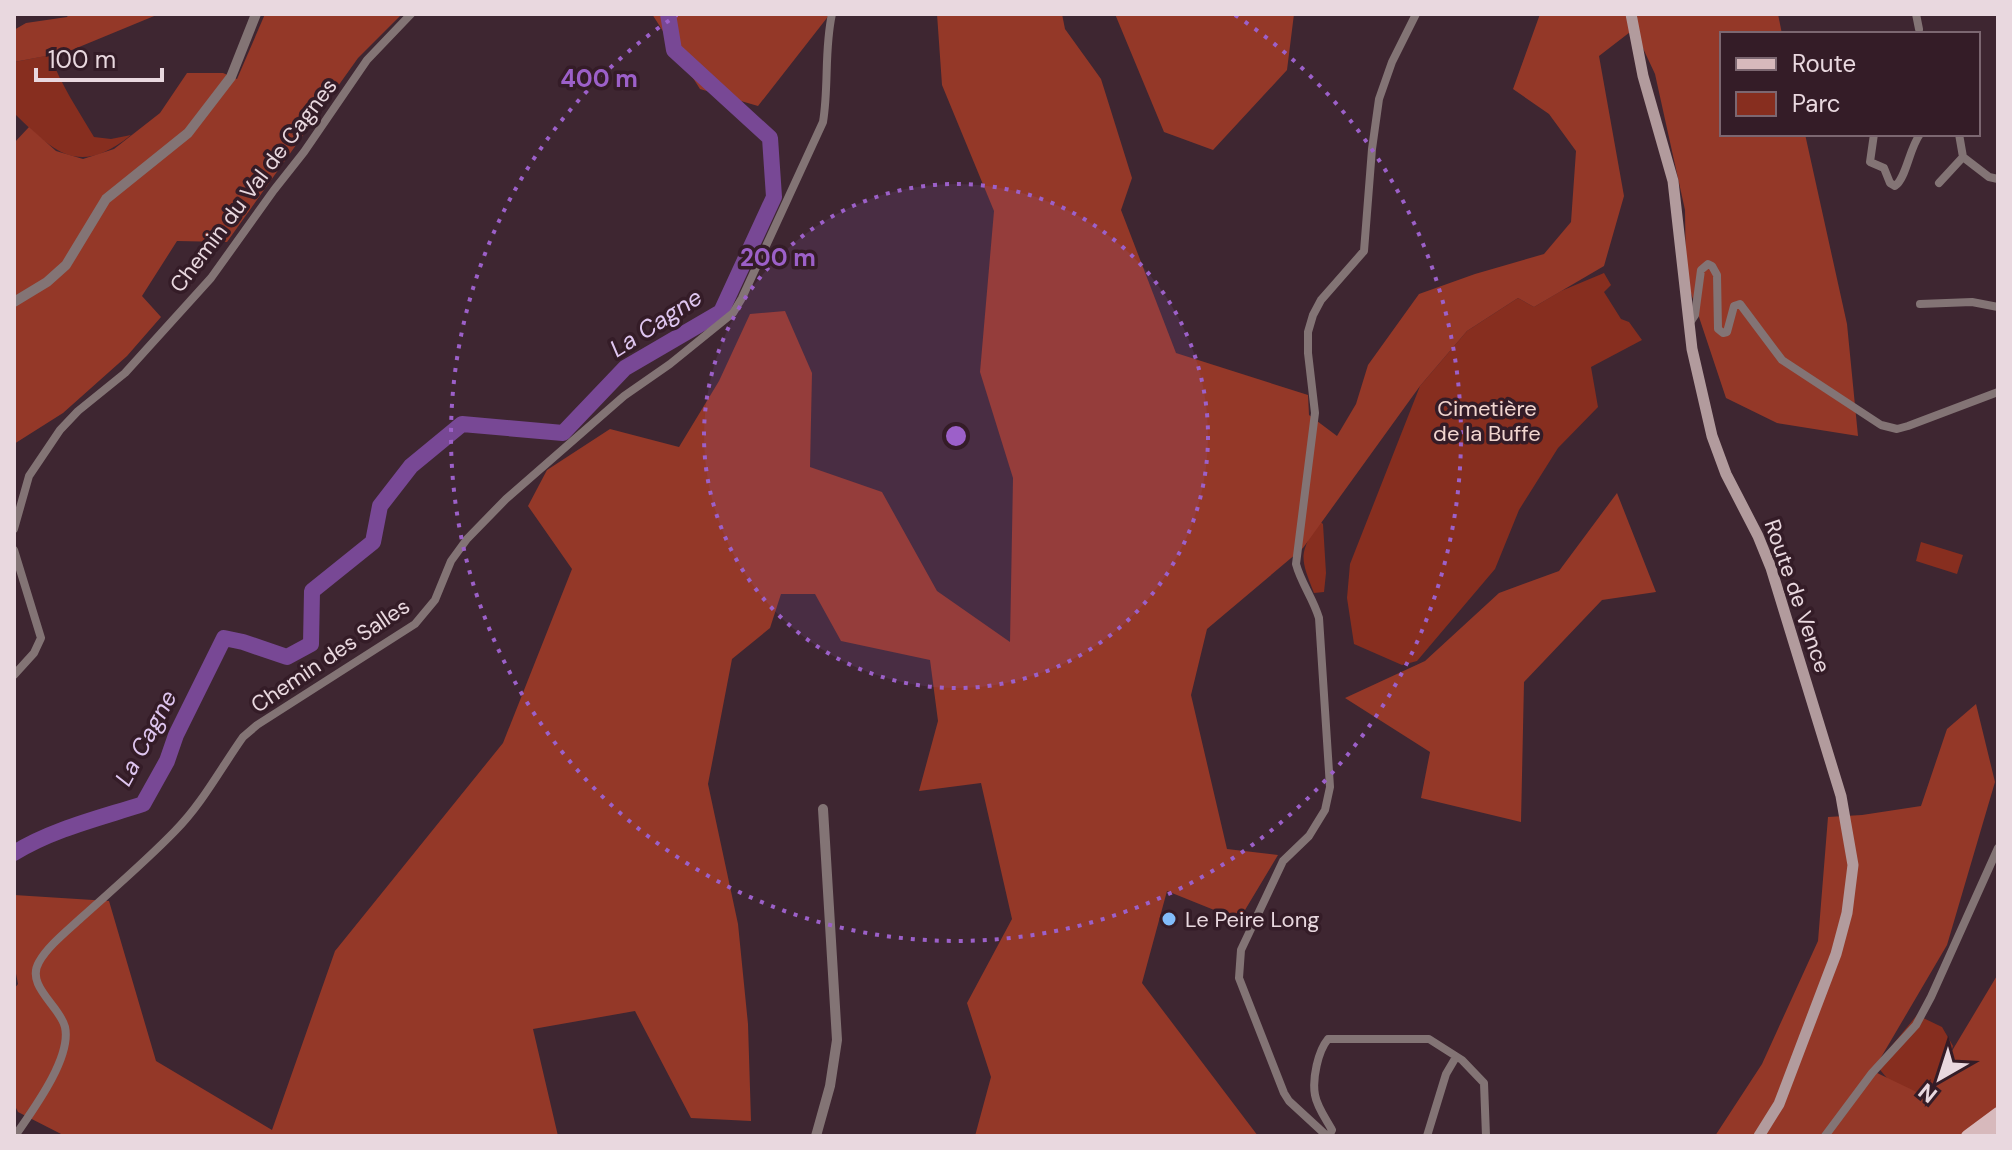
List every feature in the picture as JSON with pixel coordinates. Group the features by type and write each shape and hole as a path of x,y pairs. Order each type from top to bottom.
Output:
{"main road":[{"name":"Route de Vence","path":"1631,14 1643,76 1673,181 1689,324 1712,436 1726,474 1771,568 1841,796 1853,865 1847,913 1836,954 1779,1104 1759,1136"},
{"path":"1967,1136 1998,1113"},
{"path":"1983,1136 1998,1125"}],"street":[{"path":"14,302 47,282 66,265 106,199 188,133 231,77 256,14"},
{"name":"Chemin du Val de Cagnes","path":"14,529 29,476 60,430 78,411 125,373 211,278 367,60 411,14"},
{"name":"Chemin des Salles","path":"15,1136 40,1099 64,1044 65,1026 40,987 35,974 38,963 64,934 177,829 243,737 415,624 435,600 451,561 467,539 506,499 624,396 670,364 733,313 823,122 826,105 825,55 832,14"},
{"path":"1416,14 1392,62 1379,99 1364,251 1321,300 1308,332 1315,413 1296,564 1299,576 1313,597 1319,618 1330,787 1325,810 1309,836 1283,861 1244,942 1239,978 1284,1093 1328,1136 1332,1130 1315,1092 1323,1044 1328,1039 1418,1037 1429,1039 1456,1057 1484,1083 1486,1136"},
{"path":"1916,14 1919,29"},
{"path":"1874,136 1870,162 1884,168 1890,183 1895,186 1903,179 1910,151 1919,136"},
{"path":"1959,136 1963,157 1989,177 1998,179"},
{"path":"1939,183 1963,157"},
{"path":"1689,324 1695,315 1701,270 1708,264 1717,275 1718,329 1727,332 1731,312 1734,306 1740,304 1782,360 1881,425 1897,429 1908,426 1998,392"},
{"path":"1920,304 1972,302 1998,307"},
{"path":"14,550 41,638 34,653 14,675"},
{"path":"816,1136 830,1086 837,1040 823,809"},
{"path":"1825,1136 1872,1073 1916,1025 1998,848"},
{"path":"1427,1136 1446,1074 1456,1057"}],"green space":[{"path":"50,55 94,137 111,139 131,135 97,155 68,155 42,139 14,113 14,62"},
{"name":"Cimetière de la Buffe","path":"1604,273 1611,285 1604,292 1621,319 1629,322 1642,340 1591,367 1598,407 1558,448 1519,510 1495,569 1417,661 1402,665 1354,644 1347,598 1350,564 1420,386 1467,331 1518,298 1534,307 1561,291"},
{"path":"1318,520 1323,524 1326,573 1324,592 1314,593 1304,556"},
{"path":"1921,542 1963,555 1957,574 1916,561"},
{"path":"1917,1015 1942,1027 1953,1046 1942,1081 1927,1104 1897,1090 1876,1065"}],"shaded area":[{"path":"69,14 159,14 67,52 14,62 14,30 26,23 67,17"},
{"path":"265,14 402,14 358,58 227,242 177,241 142,296 161,317 127,356 63,413 14,444 14,143 29,127 56,151 83,159 114,149 160,113 187,73 223,73 237,79"},
{"path":"652,14 830,14 758,106 700,89"},
{"path":"937,14 1062,14 1065,29 1101,79 1132,178 1121,210 1176,353 1308,395 1309,415 1337,436 1356,404 1368,365 1419,294 1544,254 1571,222 1576,151 1549,114 1513,89 1540,14 1778,14 1782,32 1720,32 1720,136 1805,136 1847,324 1858,436 1777,423 1726,398 1686,278 1685,210 1655,74 1634,29 1599,56 1624,196 1604,266 1534,307 1518,298 1467,331 1420,386 1303,548 1207,629 1191,695 1227,849 1278,855 1239,920 1167,891 1142,983 1258,1136 975,1136 991,1077 967,1003 1012,919 981,783 919,791 938,721 930,660 841,641 815,594 781,594 770,628 732,659 708,784 738,924 748,1024 751,1121 691,1118 635,1011 533,1029 558,1136 65,1136 18,1112 14,1104 14,989 18,984 14,963 14,895 109,901 156,1061 272,1130 335,951 503,743 572,569 528,506 547,470 610,429 679,447 719,381 750,314 785,311 812,373 810,467 882,492 937,591 1010,642 1013,478 980,372 994,211 942,85"},
{"path":"1115,14 1294,14 1287,70 1213,150 1164,132"},
{"path":"1617,493 1656,592 1602,600 1524,682 1521,822 1421,798 1430,752 1345,698 1425,661 1499,593 1559,571"},
{"path":"1976,704 1995,782 1947,945 1873,1071 1925,1096 1998,974 1998,1136 1715,1136 1762,1064 1818,941 1828,817 1921,806 1947,729"}],"waterway":[{"name":"La Cagne","path":"14,853 61,831 143,804 167,761 176,735 224,638 287,657 311,644 312,591 373,542 380,506 411,466 462,424 563,433 625,368 721,312 774,197 770,138 674,50 668,14"}],"place":[{"name":"Le Peire Long","path":"1169,919"}]}
